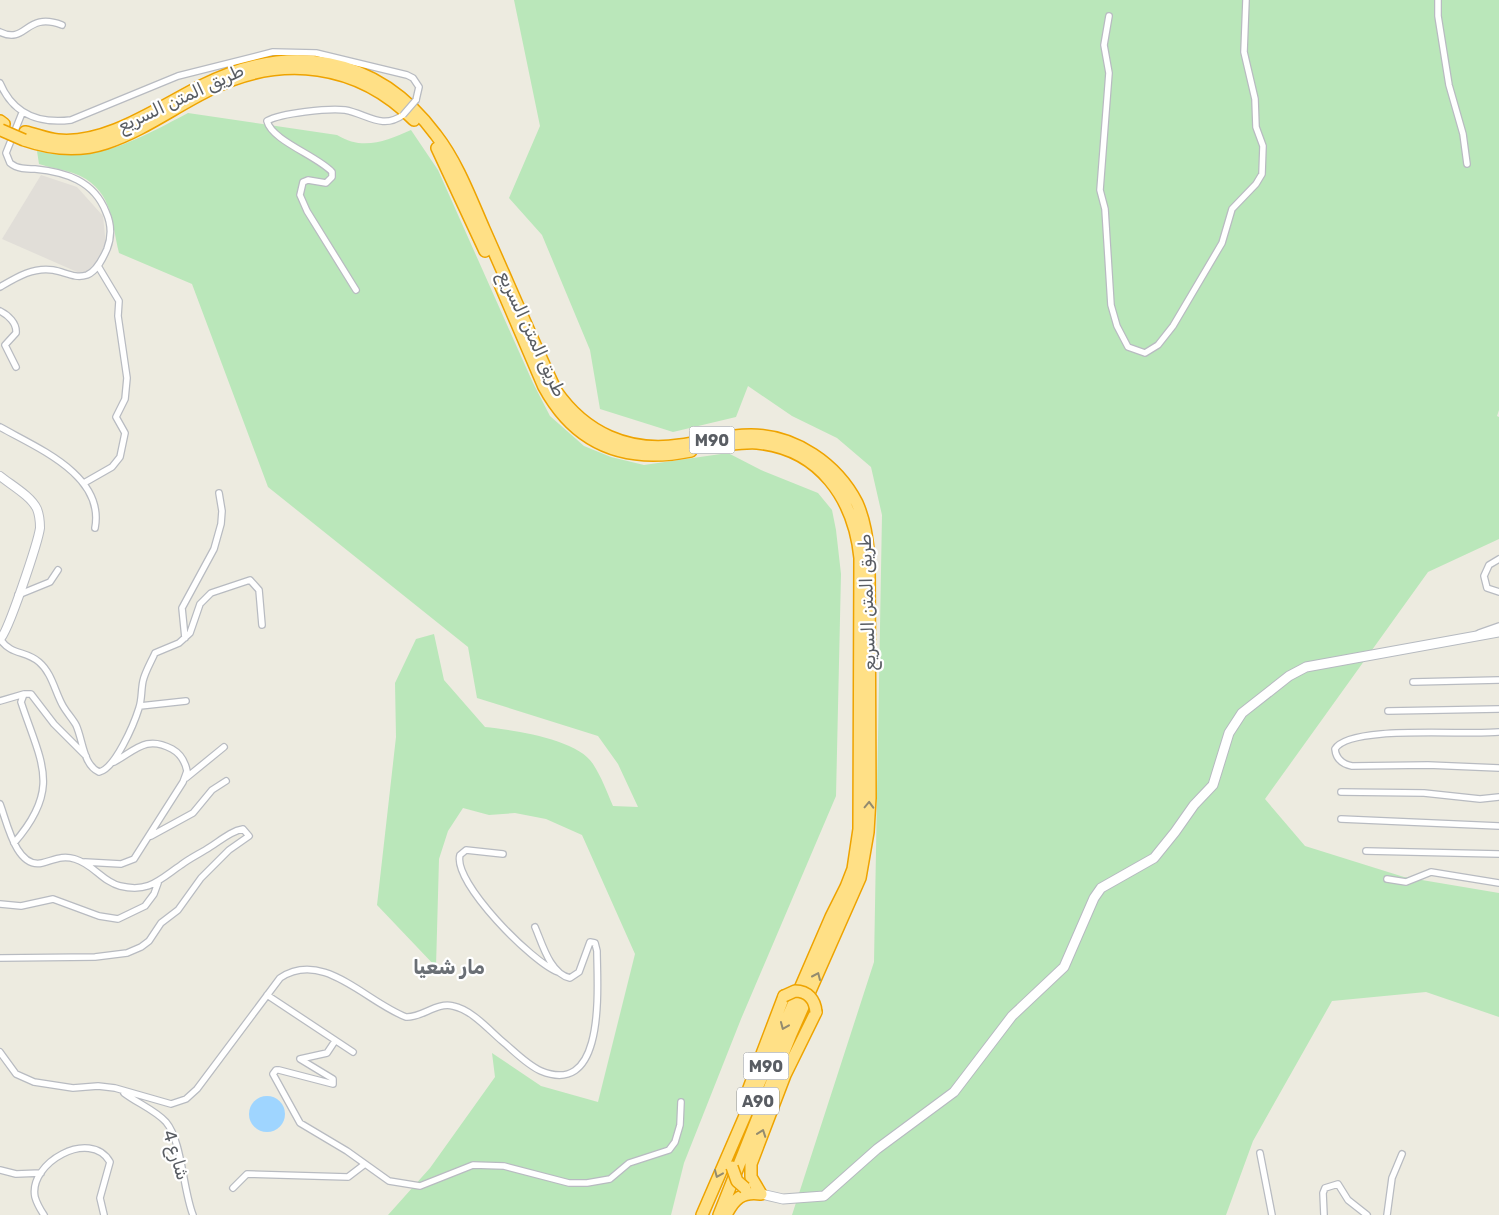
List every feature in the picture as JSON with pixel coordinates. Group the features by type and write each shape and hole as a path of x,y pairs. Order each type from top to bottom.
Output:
{"highway":[{"name":"طريق المتن السريع","path":"24,136 59,140 82,139 104,134 217,78 244,67 266,62 306,60 346,68 368,77 402,98 417,113 445,148 464,185 556,392 567,407 584,423 610,439 649,447 678,446 736,435 773,437 814,454 832,470 857,503 867,536 870,616 868,832 860,878 791,1034 719,1215"},
{"name":"طريق المتن السريع","path":"1,126 59,148 82,148 105,144 211,89 256,72 278,68 309,68 351,78 396,104 418,125 439,152 544,387 552,401 572,425 602,444 633,454 673,454 740,443 770,445 797,454 808,461 832,483 842,496 855,523 860,558 859,829 853,869 702,1215"},
{"name":"A90","path":"741,1122 746,1095 784,996 795,991 808,995 815,1003 816,1012 785,1075"},
{"name":"A90","path":"785,1075 783,1066 792,1040 791,1034"},
{"name":"A90","path":"752,1192 737,1181 732,1167 770,1072 773,1063 772,1053"},
{"path":"726,1215 733,1202 740,1196 752,1192 750,1169 785,1075"}],"main road":[{"path":"752,1192 783,1199 824,1196 877,1149 954,1092 1012,1016 1064,967 1099,891 1109,882 1140,868 1154,858 1194,805 1212,785 1229,733 1242,713 1258,698 1293,673 1306,667 1499,632"}],"street":[{"path":"1109,16 1104,45 1109,73 1100,190 1105,209 1111,306 1117,326 1128,347 1145,353 1158,346 1173,326 1222,243 1232,209 1256,184 1262,174 1263,146 1256,127 1255,99 1244,52 1246,0"},
{"path":"1438,0 1438,16 1449,85 1464,134 1467,164"},
{"path":"0,32 7,36 16,36 29,25 38,21 62,25"},
{"path":"0,83 8,99 22,113 45,121 71,120 178,76 273,52 316,53 413,78 419,87 416,100 404,115 394,121 382,123 345,110 322,110 267,121 269,127 332,172 332,176 326,183 308,180 303,182 300,195 317,228 356,290"},
{"path":"0,287 34,270 54,270 81,276 94,271 109,245 110,222 98,195 72,176 52,171 14,166 7,159 9,141 22,113"},
{"path":"84,483 112,467 120,457 126,437 116,417 126,399 127,378 118,316 119,301 98,266"},
{"path":"0,311 8,316 16,326 16,333 5,345 16,367"},
{"path":"0,427 46,453 84,483 94,505 97,519 95,528"},
{"path":"0,476 33,503 39,520 37,541 18,595 12,619 0,639 12,652 33,659 45,669 62,705 82,739 91,767 99,772 105,770 112,763 124,744 140,706 143,680 155,653 185,638 194,626 204,598 211,593 245,580 255,583 259,590 262,625"},
{"path":"185,638 182,608 214,549 221,524 222,511 219,493"},
{"path":"1499,559 1489,565 1484,576 1487,588 1499,592"},
{"path":"18,595 50,582 58,570"},
{"path":"1476,636 1486,630 1499,626"},
{"path":"1413,682 1499,680"},
{"path":"0,701 24,694 31,694 36,698 54,724 86,756"},
{"path":"14,843 35,814 43,797 45,783 42,767 21,702 24,694"},
{"path":"140,706 186,700"},
{"path":"1388,710 1499,709"},
{"path":"1499,732 1376,735 1344,740 1335,749 1336,756 1341,762 1352,766 1428,765 1499,768"},
{"path":"112,763 149,742 159,743 174,750 182,758 187,771 186,778"},
{"path":"0,804 14,843 23,858 30,863 39,864 67,857 84,862 121,864 131,862 151,836 186,778 224,747"},
{"path":"151,836 193,813 212,790 226,782"},
{"path":"1341,792 1424,793 1480,799 1499,797"},
{"path":"1341,819 1499,826"},
{"path":"0,958 95,957 127,953 141,947 152,938 162,923 178,910 201,878 232,848 248,838 247,831 240,830 227,835 183,863 158,883 141,888 118,886 84,862"},
{"path":"0,1052 16,1074 34,1082 73,1088 98,1086 118,1089 171,1104 186,1099 198,1089 275,984 285,975 299,969 320,970 406,1017 412,1017 446,1005 458,1008 487,1027 532,1066 542,1072 564,1074 583,1064 592,1049 597,996 597,951 595,942 590,942 582,967 575,976 564,977 542,964 496,919 478,898 459,862 460,855 466,850 504,854"},
{"path":"1366,851 1499,854"},
{"path":"1387,879 1406,882 1431,872 1499,883"},
{"path":"0,904 21,906 53,900 100,916 118,919 145,906 154,894 158,883"},
{"path":"535,927 558,972"},
{"path":"267,995 353,1052"},
{"path":"335,1041 327,1053 300,1059 334,1079 333,1084 279,1070 276,1070 274,1074 300,1123 389,1181 420,1186 473,1165 504,1166 569,1183 595,1182 616,1176 629,1163 669,1150 675,1142 680,1125 681,1102"},
{"name":"شارع 4","path":"118,1089 161,1117 169,1126 175,1141 193,1215"},
{"path":"44,1215 35,1196 36,1183 41,1173 56,1158 71,1150 88,1148 106,1156 110,1162 100,1198 104,1215"},
{"path":"1260,1153 1272,1215"},
{"path":"1387,1215 1392,1178 1402,1154"},
{"path":"233,1188 242,1177 251,1173 348,1177 365,1164"},
{"path":"0,1170 16,1174 41,1173"},
{"path":"1324,1215 1323,1193 1326,1188 1334,1184 1338,1184 1348,1200 1367,1215"}],"shaded area":[{"path":"41,175 77,187 103,216 106,245 101,257 90,272 84,275 2,239"}],"green space":[{"path":"514,0 1499,0 1499,410 1497,416 1499,417 1499,539 1428,572 1265,799 1305,846 1404,877 1499,893 1499,1017 1426,992 1332,1001 1253,1141 1226,1215 792,1215 874,962 882,515 871,467 837,438 792,416 748,386 736,417 673,432 600,409 590,350 542,235 509,198 540,126"},
{"path":"188,113 337,135 356,143 383,141 411,130 438,170 533,383 550,416 584,446 611,457 644,465 728,453 761,470 818,493 832,510 841,574 836,796 741,1019 684,1163 671,1215 388,1215 430,1168 495,1077 492,1053 541,1086 598,1102 635,954 582,835 546,819 515,813 489,815 463,808 448,831 439,859 436,967 377,905 396,737 395,683 416,639 434,634 444,680 485,727 544,737 574,748 585,755 593,764 613,806 638,807 618,764 598,736 477,698 468,647 268,487 192,284 119,253 108,205 96,187 86,179 73,173 39,164 37,151 78,155 97,152 134,140"}],"water":[{"path":"267,1096 274,1097 280,1101 284,1107 284,1121 280,1127 274,1131 267,1132 260,1131 254,1127 250,1121 249,1114 250,1107 254,1101 260,1097"}],"district":[{"name":"مار شعيا","path":"449,967"}]}
